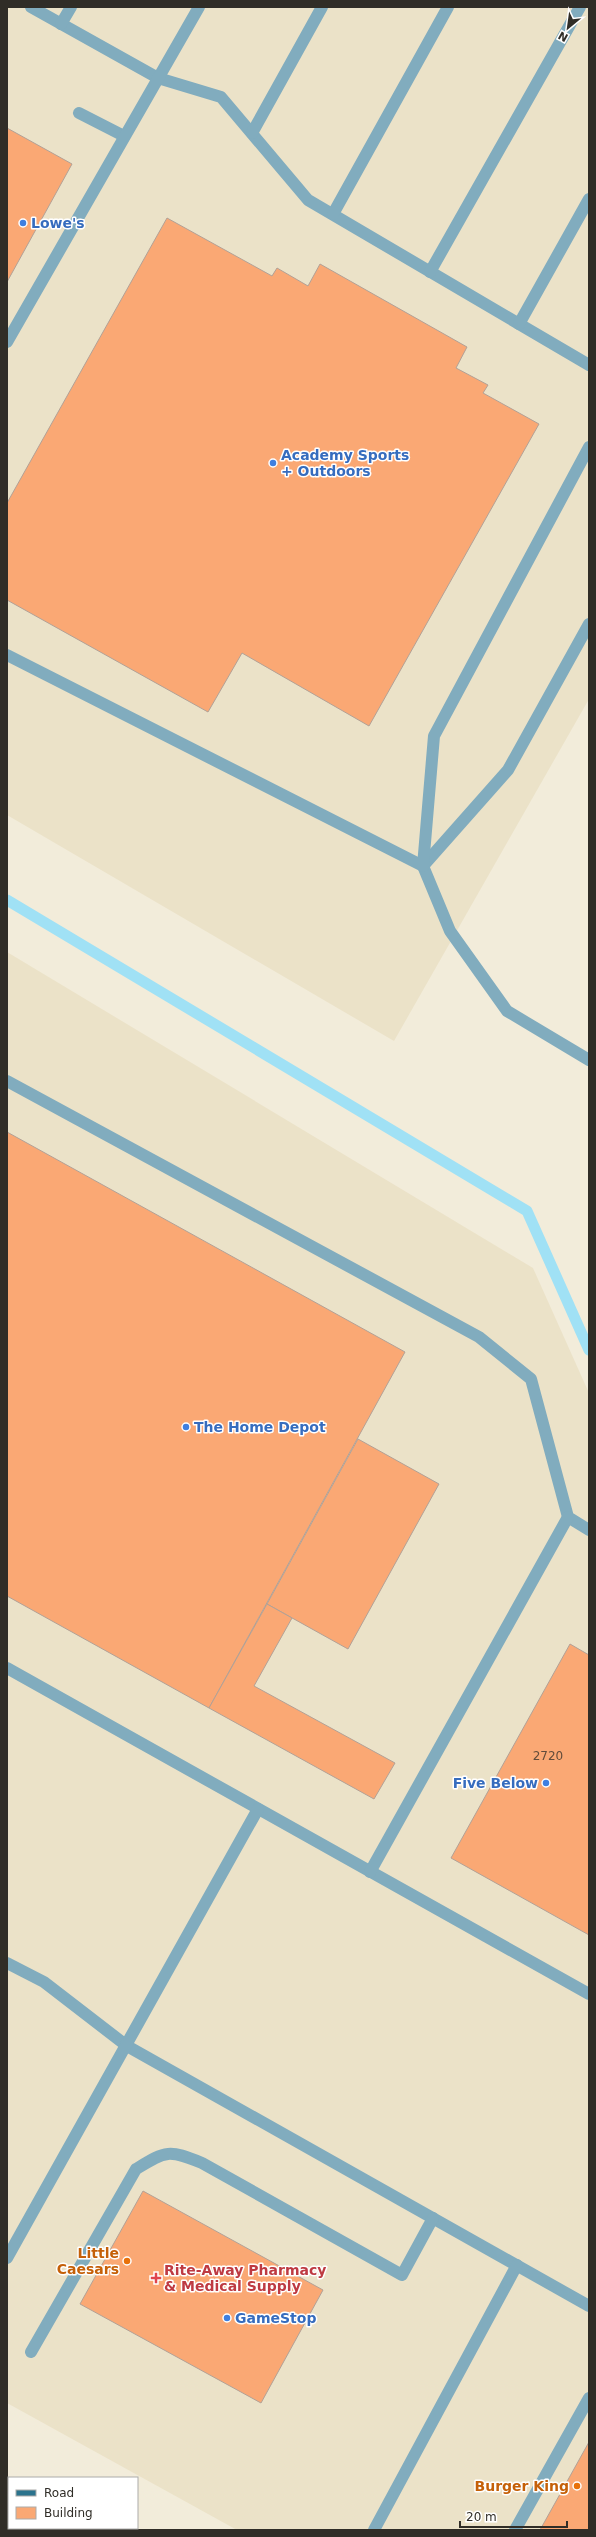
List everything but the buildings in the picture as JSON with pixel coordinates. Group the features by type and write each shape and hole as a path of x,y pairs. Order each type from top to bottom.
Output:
{"lane":[{"path":"31,7 158,78 221,97 308,200 589,365"},
{"path":"61,24 71,7"},
{"path":"7,342 199,7"},
{"path":"252,133 322,7"},
{"path":"333,214 448,7"},
{"path":"430,272 580,7"},
{"path":"79,113 124,136"},
{"path":"519,324 589,199"},
{"path":"589,447 434,736 424,866 450,931 507,1011 589,1060"},
{"path":"424,866 508,770 589,624"},
{"path":"7,655 424,866"},
{"path":"7,1081 479,1337 531,1379 568,1517 589,1530"},
{"path":"370,1872 568,1517"},
{"path":"7,1668 589,1994"},
{"path":"7,2258 94,2100 127,2046 258,1809"},
{"path":"7,1963 44,1982 127,2046 589,2306"},
{"path":"31,2352 136,2168 162,2153 183,2156 202,2163 402,2275 433,2218"},
{"path":"374,2530 517,2265"},
{"path":"515,2530 589,2398"}],"shaded area":[{"path":"7,7 589,7 589,699 394,1041 7,815"},
{"path":"7,952 533,1268 589,1393 589,2530 237,2530 7,2403"}],"waterway":[{"path":"7,900 527,1211 589,1350"}],"place":[{"name":"Lowe's","path":"23,223"},
{"name":"Academy Sports + Outdoors","path":"273,463"},
{"name":"The Home Depot","path":"186,1427"},
{"name":"Five Below","path":"546,1783"},
{"name":"Little Caesars","path":"127,2261"},
{"name":"Rite-Away Pharmacy & Medical Supply","path":"156,2278"},
{"name":"GameStop","path":"227,2318"},
{"name":"Burger King","path":"577,2486"}]}
